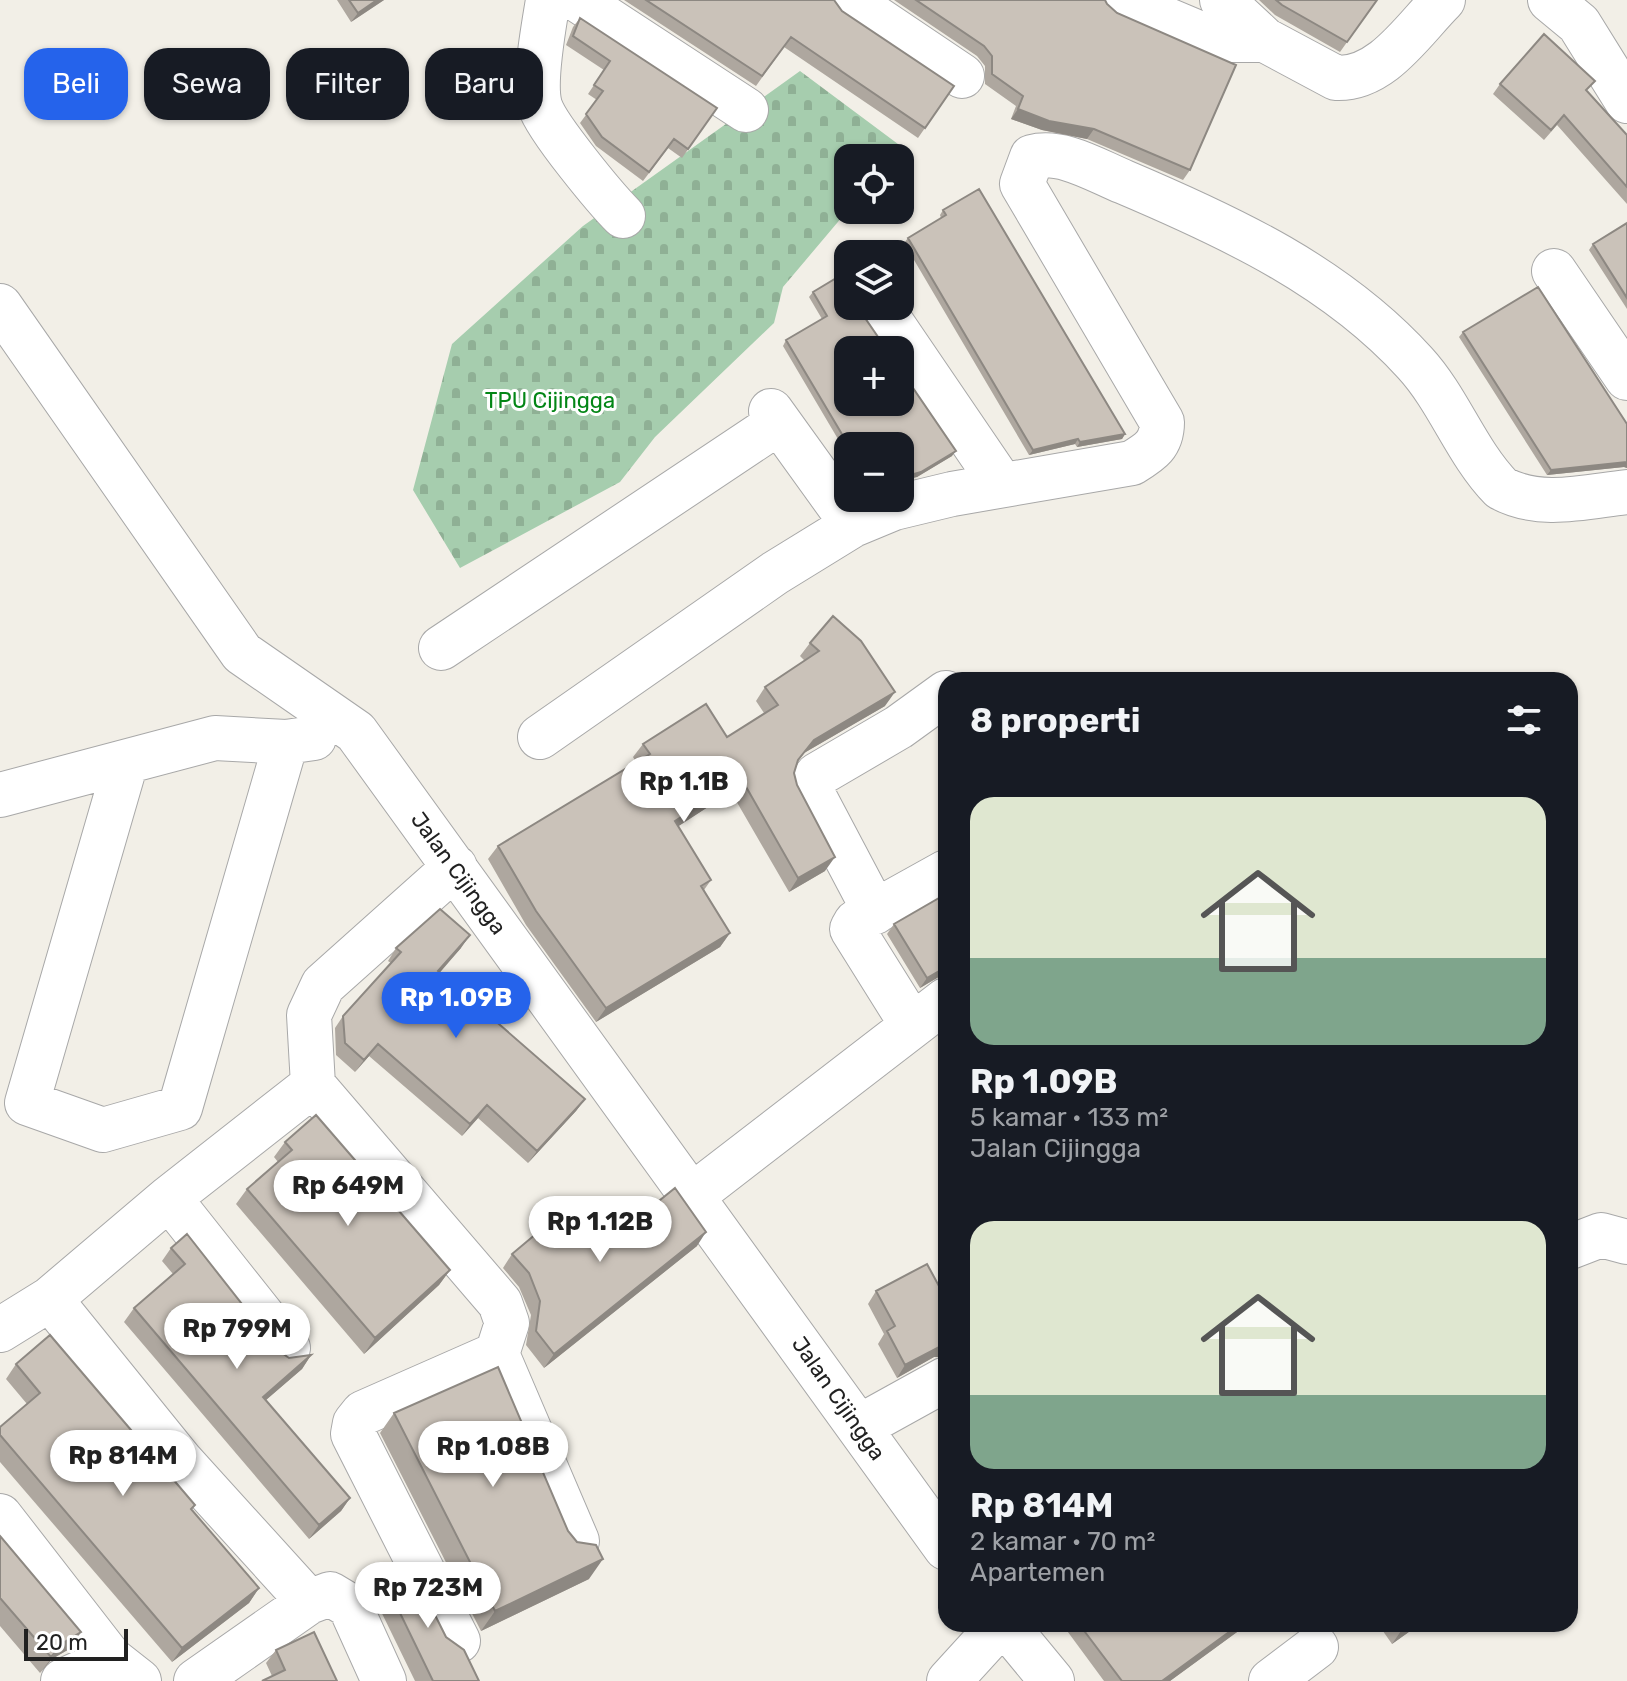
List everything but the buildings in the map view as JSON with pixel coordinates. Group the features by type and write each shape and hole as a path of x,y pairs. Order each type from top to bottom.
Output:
{"street":[{"path":"548,0 540,49 540,106 601,194 623,216"},
{"path":"578,0 746,110"},
{"path":"849,0 962,76"},
{"path":"1120,0 1215,40 1265,40"},
{"path":"1222,0 1265,40 1336,78 1358,77 1372,71 1443,0"},
{"path":"1550,0 1579,24 1627,101"},
{"path":"540,737 775,573 853,525 894,508 1002,485 1132,463 1153,450 1162,437 1162,422 1022,184 1032,157 1042,154 1089,167 1196,213 1275,252 1314,277 1414,362 1501,488 1517,496 1542,502 1627,492"},
{"path":"1554,271 1627,378"},
{"name":"Jalan Cijingga","path":"0,306 242,653 356,732 938,1537"},
{"path":"890,320 1002,485"},
{"path":"441,648 774,417 853,525"},
{"path":"875,912 809,787 817,775 899,727 938,699"},
{"path":"0,795 215,738 286,742 356,732"},
{"path":"126,762 27,1103 103,1130 180,1108 286,742"},
{"path":"455,867 323,985 309,1015 313,1085 500,1303 507,1323 497,1354 577,1541"},
{"path":"693,1195 929,1013 852,932 856,922 938,877"},
{"path":"0,1330 50,1299 169,1198 313,1085"},
{"path":"169,1198 288,1348"},
{"path":"1578,1244 1601,1235 1627,1242"},
{"path":"50,1299 181,1461 309,1602"},
{"path":"458,1641 353,1434 355,1423 363,1413 497,1354"},
{"path":"861,1426 938,1383"},
{"path":"0,1516 125,1670 63,1681"},
{"path":"196,1681 309,1602 330,1594 347,1602 384,1681"},
{"path":"949,1681 995,1632"},
{"path":"1010,1632 1052,1681"},
{"path":"1271,1681 1316,1647"}],"green space":[{"name":"TPU Cijingga","path":"800,71 898,144 834,144 836,224 783,287 774,323 655,437 620,482 460,568 413,490 452,344 583,226"}]}
